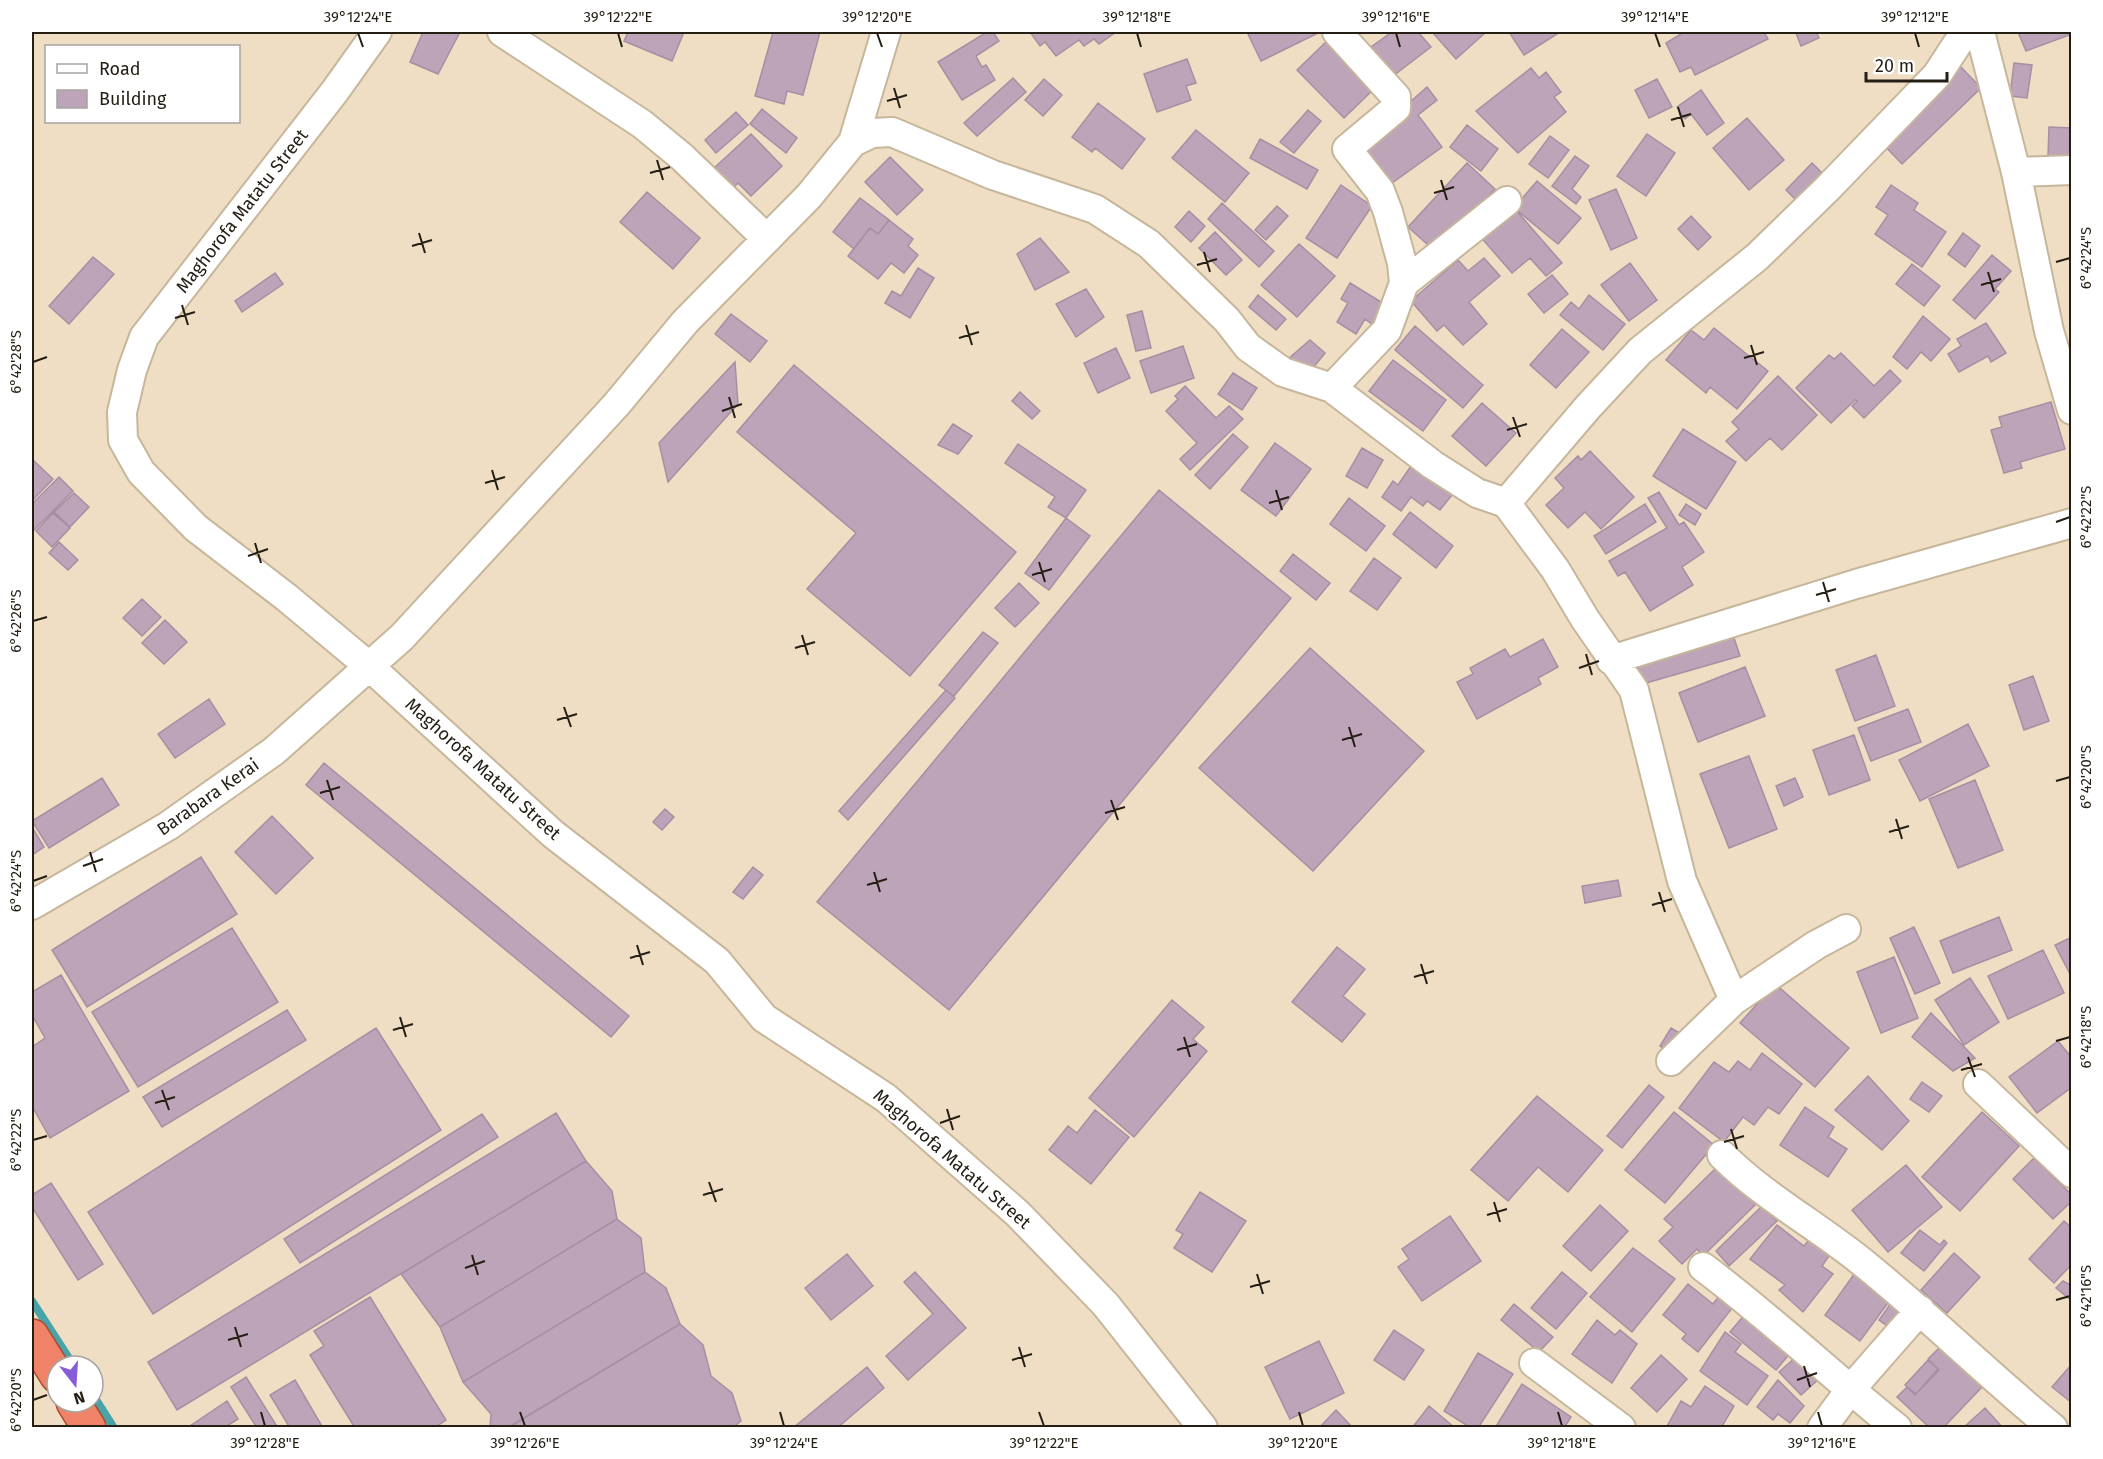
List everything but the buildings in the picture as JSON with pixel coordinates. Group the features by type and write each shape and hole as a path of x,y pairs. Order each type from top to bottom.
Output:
{"highway":[{"path":"32,1336 45,1357"},
{"path":"81,1414 90,1428"}],"street":[{"name":"Maghorofa Matatu Street","path":"377,32 335,91 144,337 132,370 122,412 123,440 141,472 196,528 286,597 370,667 553,834 717,961 764,1018 886,1098 1018,1214 1106,1305 1203,1428"},
{"path":"502,32 642,124 682,157 767,239"},
{"path":"853,142 886,32"},
{"path":"1332,388 1387,330 1404,283 1397,242 1380,191 1347,149 1396,108 1396,97 1337,32"},
{"path":"1506,503 1595,399 1640,351 1757,257 1827,189 1937,75 1965,32"},
{"path":"1980,32 2016,172 2049,331 2072,410"},
{"path":"853,142 872,133 892,132 993,175 1095,209 1149,244 1227,320 1248,347 1283,372 1332,388 1433,465 1477,493 1506,503 1555,569 1611,660 1634,690 1682,881 1734,1000"},
{"name":"Barabara Kerai","path":"32,905 178,819 274,751 370,667 402,637 616,405 685,322 809,196 853,142"},
{"path":"2016,172 2072,171"},
{"path":"1404,283 1508,201"},
{"path":"1611,660 1856,584 2072,523"},
{"path":"1671,1061 1734,1000 1816,945 1846,929"},
{"path":"1978,1084 2072,1173"},
{"path":"1722,1155 1743,1176 1810,1221 1920,1310 1970,1358 2053,1428"},
{"path":"1703,1267 1802,1345 1850,1390 1897,1428"},
{"path":"1822,1428 1850,1390 1920,1310"},
{"path":"1534,1363 1621,1428"}],"waterway":[{"path":"32,1301 66,1354"},
{"path":"105,1414 114,1428"}]}
